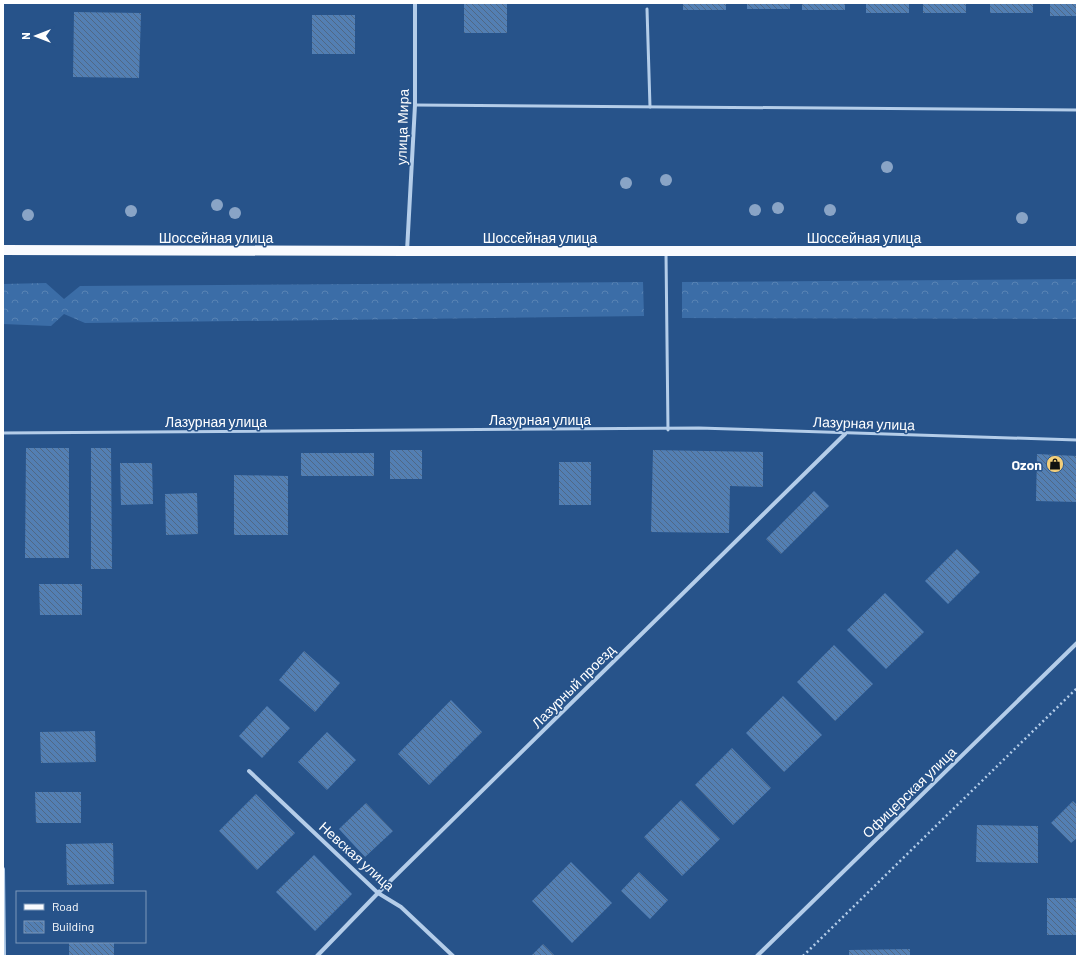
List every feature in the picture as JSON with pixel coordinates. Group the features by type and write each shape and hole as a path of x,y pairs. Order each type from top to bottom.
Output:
{"main road":[{"name":"Шоссейная улица","path":"3,250 1077,251"}],"street":[{"name":"улица Мира","path":"407,251 415,106 415,3"},
{"name":"Лазурный проезд","path":"317,956 378,893 845,434"},
{"name":"Офицерская улица","path":"757,956 1077,643"},
{"name":"Невская улица","path":"249,770 378,893 401,907 453,956"},
{"path":"3,870 4,956"}],"lane":[{"path":"647,9 650,107"},
{"path":"415,106 1077,110"},
{"path":"666,251 668,430"},
{"name":"Лазурная улица","path":"3,433 668,430 699,428 845,434 1077,440"}],"path":[{"path":"803,956 1077,688"}],"green space":[{"path":"1077,279 1077,319 682,318 682,282"},
{"path":"643,282 644,316 85,323 64,314 51,326 3,324 3,284 46,283 64,299 80,286"}],"building":[{"path":"464,3 507,3 507,33 464,33"},
{"path":"683,3 726,3 726,10 683,10"},
{"path":"747,3 790,3 790,9 747,9"},
{"path":"802,3 845,3 845,10 802,10"},
{"path":"866,3 909,3 909,13 866,13"},
{"path":"923,3 966,3 966,13 923,13"},
{"path":"990,3 1033,3 1033,13 990,13"},
{"path":"1050,3 1077,3 1077,16 1050,16"},
{"path":"74,12 141,13 139,78 73,77"},
{"path":"312,15 355,15 355,54 312,54"},
{"path":"26,448 69,448 69,558 25,558"},
{"path":"91,448 111,448 112,569 91,569"},
{"path":"390,450 422,450 422,479 390,479"},
{"path":"653,450 763,452 763,487 730,486 729,533 651,532"},
{"path":"301,453 374,453 374,476 301,476"},
{"path":"1037,454 1077,456 1077,502 1036,501"},
{"path":"559,462 591,462 591,505 559,505"},
{"path":"120,463 152,463 153,504 121,505"},
{"path":"234,475 288,476 288,535 234,535"},
{"path":"814,491 829,506 781,554 766,539"},
{"path":"197,493 198,534 166,535 165,494"},
{"path":"957,549 980,572 948,604 925,581"},
{"path":"39,584 82,584 82,615 40,615"},
{"path":"885,593 924,632 886,669 847,630"},
{"path":"834,645 873,684 835,721 797,682"},
{"path":"304,651 340,683 315,712 279,680"},
{"path":"783,696 822,735 784,772 746,733"},
{"path":"451,700 482,732 429,785 398,754"},
{"path":"267,706 290,728 262,758 239,736"},
{"path":"95,731 96,762 41,763 40,732"},
{"path":"327,732 356,760 327,790 298,762"},
{"path":"732,748 771,788 733,825 695,785"},
{"path":"35,792 81,792 81,823 36,823"},
{"path":"256,794 295,833 257,870 219,831"},
{"path":"681,800 720,839 682,876 644,837"},
{"path":"1073,801 1077,805 1077,838 1071,843 1051,823"},
{"path":"366,803 393,831 365,857 339,829"},
{"path":"977,825 1038,826 1038,863 976,862"},
{"path":"113,843 114,884 67,885 66,844"},
{"path":"314,855 352,894 315,931 276,892"},
{"path":"571,862 612,903 572,943 532,901"},
{"path":"639,872 668,900 650,919 621,891"},
{"path":"1047,898 1077,898 1077,935 1047,935"},
{"path":"69,943 114,943 114,956 69,956"},
{"path":"543,944 555,956 531,956"},
{"path":"910,949 910,956 849,956 849,950"}],"place":[{"name":"Ozon","path":"1055,464"}]}
